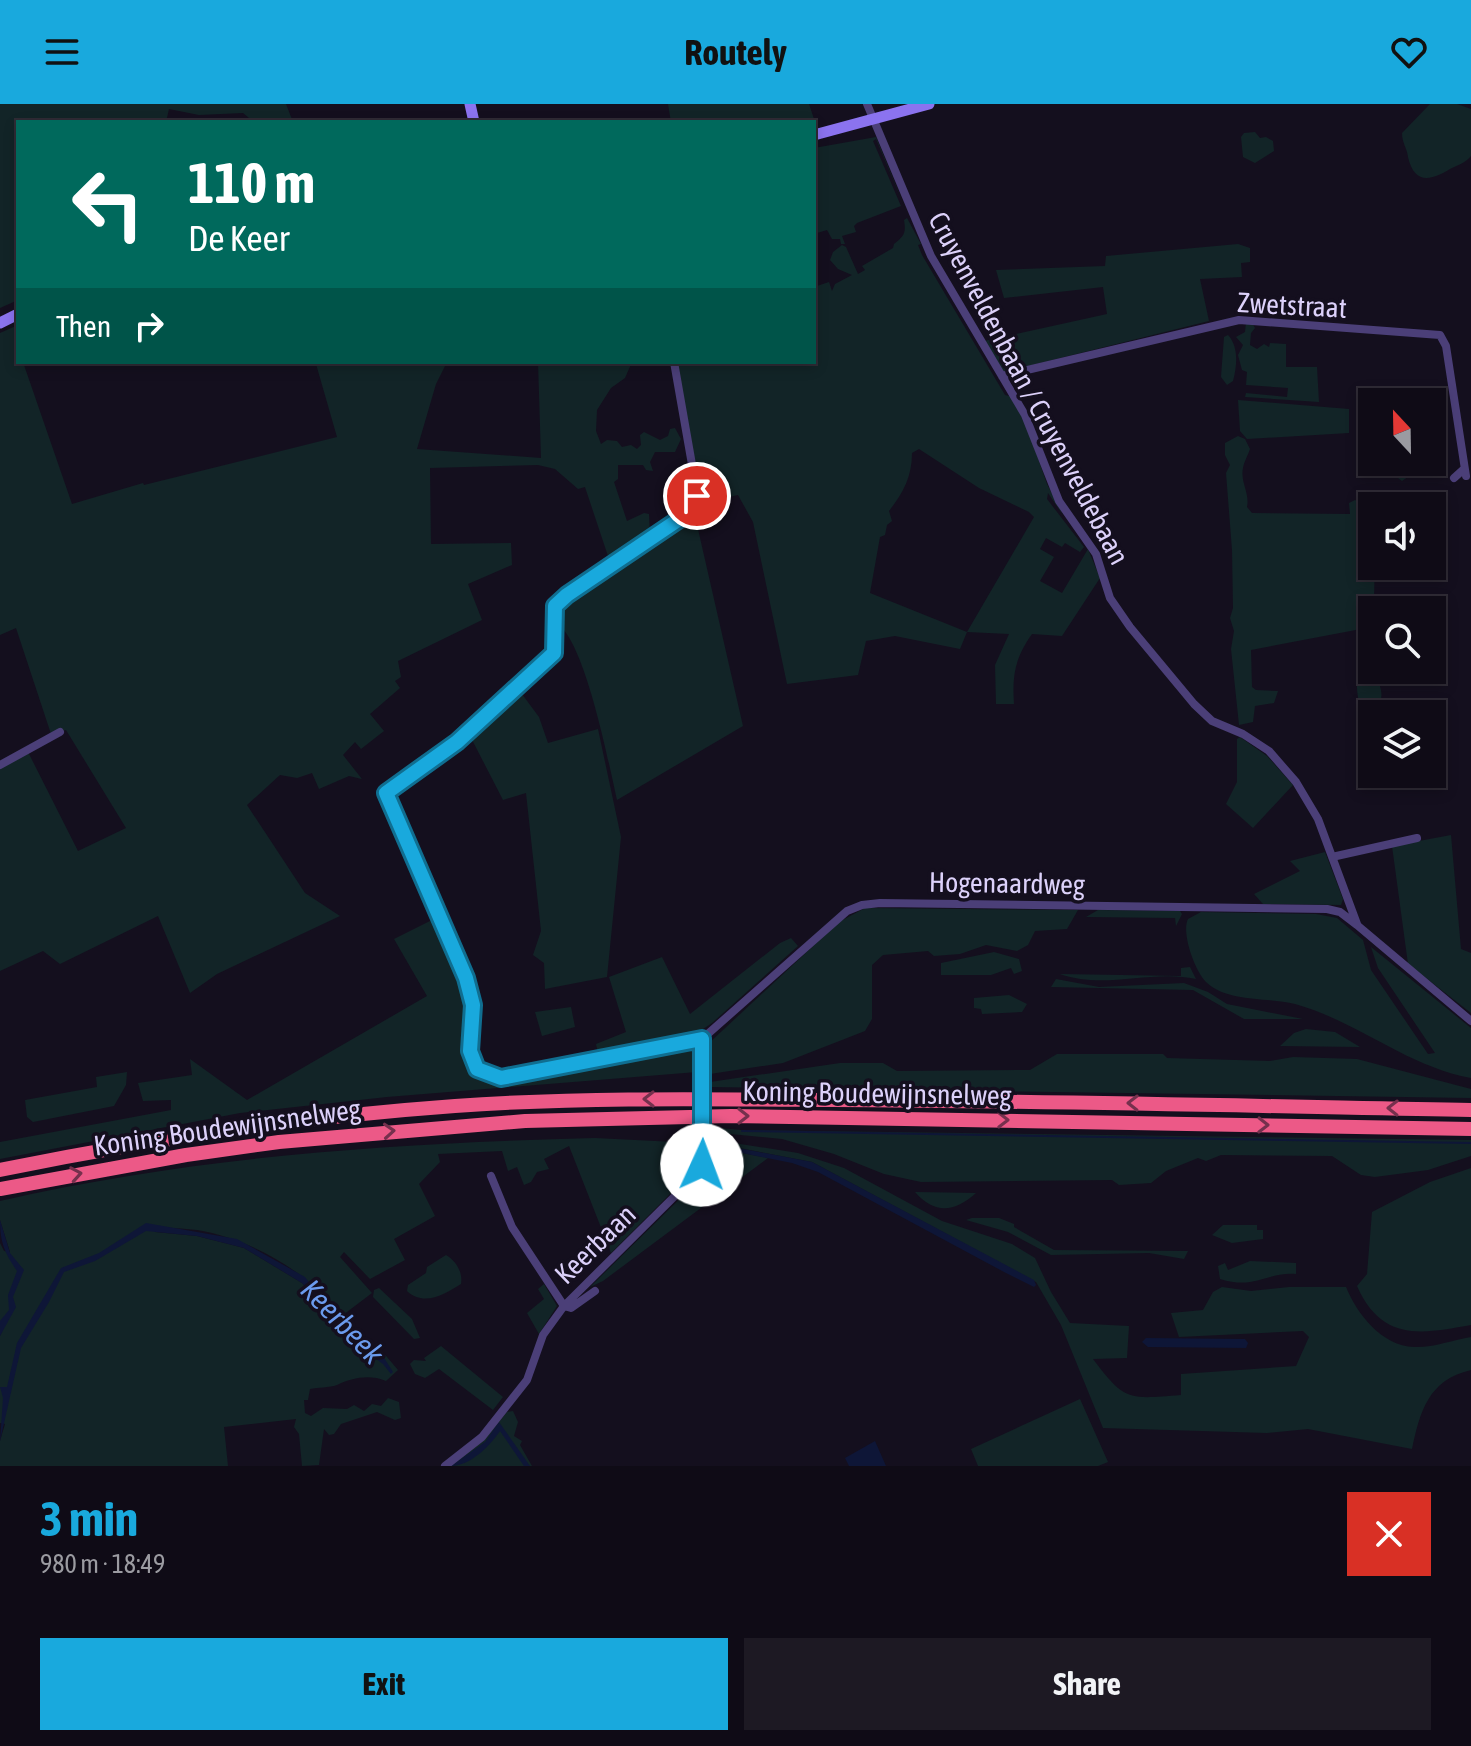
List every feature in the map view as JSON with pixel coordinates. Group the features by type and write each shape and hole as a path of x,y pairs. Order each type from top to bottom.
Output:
{"highway":[{"name":"Koning Boudewijnsnelweg","path":"0,1170 109,1149 276,1125 453,1106 552,1101 940,1100 1471,1110"},
{"name":"Koning Boudewijnsnelweg","path":"0,1189 186,1155 279,1142 539,1121 746,1116 1471,1129"}],"street":[{"name":"Cruyenveldenbaan / Cruyenveldebaan","path":"867,104 931,256 1025,415 1059,501 1096,554 1110,598 1194,704 1212,721 1243,734 1269,751 1285,768 1309,801 1357,925"},
{"path":"816,134 929,104"},
{"name":"Zwetstraat","path":"1002,376 1239,320 1440,335 1446,346 1465,473 1454,478"},
{"path":"674,364 697,490 692,508 555,606 554,653 457,742 386,793 466,978 473,1005 470,1051 479,1071 501,1078 702,1039"},
{"path":"0,765 60,732"},
{"path":"1332,857 1417,838"},
{"name":"Hogenaardweg","path":"702,1039 829,925 847,911 862,905 1327,909 1340,912 1357,925"},
{"path":"1357,925 1471,1021"},
{"name":"Keerbaan","path":"445,1466 482,1437 527,1380 543,1335 564,1306 699,1171 703,1154 702,1039"},
{"name":"Keerbaan","path":"491,1176 512,1227 564,1306"},
{"path":"564,1306 571,1308 595,1291"}],"shaded area":[{"path":"0,104 286,104 292,120 252,120 243,113 199,115 169,109 166,120 16,120 16,301 0,308"},
{"path":"668,104 809,104 814,120 671,120"},
{"path":"1430,104 1457,104 1471,109 1471,156 1442,173 1423,178 1411,166 1402,133"},
{"path":"1255,132 1260,138 1273,141 1274,151 1255,163 1243,157 1241,137 1244,133"},
{"path":"876,137 905,208 876,139 873,141 901,206 857,223 854,226 856,232 842,236 845,244 841,244 840,239 832,239 827,230 816,233 816,148"},
{"path":"907,218 921,244 918,245 922,255 1005,395 1017,398 1047,484 1063,515 1048,493 1047,499 1084,547 1080,552 1065,543 1062,547 1046,538 1040,549 1054,557 1040,581 1062,593 1088,549 1100,578 1062,636 1032,634 1016,667 1014,704 996,704 995,665 1009,634 967,632 960,649 895,636 866,641 858,675 787,684 753,522 738,495 701,503 695,516 743,726 617,800 586,677 567,634 556,623 557,612 562,602 698,503 699,490 676,364 816,364 816,286 829,282 832,291 835,284 852,275 838,269 830,260 833,252 842,245 846,247 858,274 865,270 862,266 893,248 905,228 904,220","holes":["919,449 979,488 1034,517 967,632 870,593 880,537 885,535 887,525 892,521 889,511 906,484 912,453"]},
{"path":"1238,244 1250,248 1250,262 1241,263 1242,277 1200,279 1209,321 1004,372 984,341 1107,314 1103,287 1004,298 996,270 1105,266 1106,256"},
{"path":"1246,323 1252,323 1255,328 1251,333 1250,345 1257,349 1264,344 1269,347 1270,343 1286,344 1286,367 1317,367 1319,402 1245,397 1246,393 1287,397 1288,388 1246,385 1247,372 1242,370 1238,355 1243,345 1236,337 1245,332"},
{"path":"16,326 16,364 31,364 24,365 72,504 143,483 337,437 316,364 446,364 436,384 417,449 541,458 538,364 631,364 625,378 611,388 597,410 596,431 601,444 607,440 617,441 622,447 631,445 637,449 641,445 640,435 644,432 660,440 675,428 681,439 675,452 655,452 650,462 653,471 646,470 643,465 618,465 618,479 614,482 627,521 644,513 649,514 650,535 610,562 585,487 578,489 555,469 538,465 430,468 431,544 511,543 512,565 468,584 482,620 398,661 401,677 395,681 400,688 370,714 384,731 361,749 355,742 343,755 362,779 349,776 319,789 312,773 297,778 280,775 247,805 305,893 340,916 217,974 190,993 158,916 60,964 43,951 0,971 0,768 27,750 78,851 126,828 66,730 51,734 16,628 0,635 0,333"},
{"path":"1228,335 1234,345 1236,363 1233,381 1227,385 1221,377 1224,337"},
{"path":"1238,400 1349,409 1349,433 1247,439 1240,431"},
{"path":"1238,436 1245,439 1250,449 1242,473 1247,507 1252,513 1350,514 1349,503 1358,502 1358,580 1374,580 1374,596 1358,596 1358,630 1251,650 1252,687 1278,691 1274,703 1255,706 1253,722 1239,725 1231,649 1234,631 1230,618 1233,608 1232,550 1226,473 1230,465 1225,455 1225,443"},
{"path":"1358,669 1358,684 1379,684 1381,700 1359,700 1357,682"},
{"path":"516,686 539,717 548,743 598,729 621,837 607,977 545,989 544,963 533,955 541,931 526,793 503,800 468,732"},
{"path":"1240,737 1267,756 1293,785 1253,828 1226,804 1237,782 1237,739"},
{"path":"1451,835 1461,949 1471,953 1471,1013 1408,964 1392,846"},
{"path":"1325,852 1343,899 1341,905 1263,904 1254,894 1300,871 1290,861"},
{"path":"865,908 1078,910 1067,929 1035,931 1028,945 1017,951 986,945 960,954 934,956 928,951 883,955 872,965 872,1019 865,1031 783,1063 710,1074 708,1044 839,922"},
{"path":"1098,910 1180,911 1182,914 1176,926 1175,918 1086,917"},
{"path":"1201,912 1316,914 1337,918 1363,940 1371,970 1428,1054 1435,1053 1378,968 1371,947 1471,1028 1471,1078 1425,1064 1340,1021 1295,1004 1237,996 1215,989 1202,977 1186,933 1188,919"},
{"path":"438,917 464,981 470,1009 469,1063 481,1077 500,1082 687,1046 696,1052 697,1072 387,1097 240,1113 0,1159 0,1142 171,1110 171,1100 143,1101 138,1083 192,1075 190,1059 247,1100 427,996 394,939"},
{"path":"791,938 798,946 697,1033 598,1053 596,1044 626,1032 609,977 662,957 690,1014 780,943"},
{"path":"994,952 1019,959 1022,971 1014,974 1011,968 991,975 941,975 941,963"},
{"path":"1190,967 1196,979 1163,976 1094,980 1060,974 1181,976 1181,968"},
{"path":"1056,979 1099,987 1184,983 1208,992 1227,1004 1303,1019 1244,1019 1193,990 1051,987"},
{"path":"1009,995 1027,1004 1022,1012 982,1014 981,1009 974,1008 974,998"},
{"path":"571,1007 575,1027 542,1036 535,1012"},
{"path":"1306,1029 1335,1032 1360,1047 1280,1046 1294,1033"},
{"path":"1057,1054 1163,1054 1167,1058 1270,1061 1293,1057 1357,1059 1471,1089 1471,1098 710,1087 710,1082 840,1063 883,1063 897,1071 1030,1070"},
{"path":"127,1072 126,1085 114,1106 33,1122 27,1117 25,1100 97,1087 96,1077"},
{"path":"709,1127 741,1130 1471,1140 1471,1156 1428,1170 1375,1177 1361,1175 1332,1156 1221,1155 1206,1161 1198,1158 1166,1171 1151,1183 1119,1185 1112,1180 921,1182 884,1174 834,1154 782,1139 709,1132"},
{"path":"595,1138 675,1142 698,1139 685,1147 698,1153 687,1177 611,1253 569,1146 544,1159 549,1169 537,1172 531,1182 524,1185 517,1167 508,1171 502,1151 438,1154 440,1162 419,1184 435,1216 394,1239 405,1260 370,1279 344,1252 340,1257 372,1293 343,1315 349,1318 350,1331 368,1347 376,1344 398,1370 386,1381 361,1378 310,1389 308,1400 304,1400 305,1413 311,1416 323,1408 347,1409 354,1405 364,1411 372,1404 381,1406 388,1398 399,1402 401,1418 395,1420 377,1412 341,1424 334,1434 329,1435 324,1429 319,1465 302,1466 299,1434 294,1427 296,1419 224,1427 228,1466 0,1466 0,1441 5,1424 0,1423 0,1336 3,1329 0,1332 0,1243 4,1251 10,1252 0,1220 0,1201 147,1173 296,1154","holes":["154,1225 214,1234 270,1255 317,1290 328,1304 325,1312 302,1283 244,1248 197,1236 155,1232"]},
{"path":"709,1139 798,1153 844,1168 942,1221 1012,1244 1035,1258 1070,1323 1129,1326 1127,1358 1093,1359 1113,1383 1130,1395 1181,1395 1181,1374 1296,1366 1309,1337 1303,1331 1179,1337 1171,1313 1203,1310 1213,1292 1222,1287 1251,1291 1346,1287 1364,1318 1391,1341 1421,1347 1471,1337 1471,1370 1445,1381 1428,1399 1412,1449 1308,1429 1267,1433 1103,1428 1061,1325 1036,1282 812,1162 739,1148 737,1152 768,1158 603,1281 590,1287 701,1178 708,1166"},
{"path":"1471,1168 1471,1325 1420,1331 1391,1325 1378,1317 1357,1286 1367,1274 1372,1212 1430,1182"},
{"path":"915,1192 976,1193 960,1204 945,1208 930,1205"},
{"path":"999,1218 1054,1250 1188,1251 1184,1259 1149,1253 1051,1255 1008,1232 966,1220"},
{"path":"1223,1225 1257,1225 1257,1230 1263,1230 1263,1239 1232,1243 1212,1235"},
{"path":"446,1255 458,1267 461,1284 441,1295 427,1298 414,1296 407,1291 408,1285 426,1273 427,1267"},
{"path":"1250,1261 1296,1263 1296,1274 1243,1283 1220,1279 1218,1266 1225,1263 1228,1270"},
{"path":"544,1284 557,1306 539,1334 527,1313 544,1299 538,1289"},
{"path":"379,1288 412,1319 420,1338 414,1339 373,1297 374,1290"},
{"path":"441,1346 503,1397 493,1410 439,1369 425,1378 415,1374 410,1364 414,1360 426,1361 424,1358"},
{"path":"1080,1399 1108,1462 1098,1466 978,1466 971,1449"},
{"path":"513,1411 518,1422 514,1436 522,1441 520,1445 532,1466 451,1466 484,1440 507,1412"}],"water":[{"path":"738,1148 812,1162 1034,1280 1036,1285 1034,1287 1004,1272 818,1172 792,1163 737,1152"},
{"path":"0,1220 10,1253 24,1270 13,1297 16,1307 0,1336 0,1321 9,1310 8,1295 17,1271 4,1247"},
{"path":"146,1223 237,1239 305,1277 347,1331 381,1353 393,1372 391,1374 383,1364 333,1327 314,1295 302,1283 244,1248 197,1236 146,1231 95,1261 64,1272 21,1348 0,1441 3,1398 0,1387 7,1387 17,1343 61,1268 99,1253"},
{"path":"1146,1338 1245,1339 1248,1343 1246,1348 1148,1347 1142,1342"},
{"path":"499,1422 530,1466 524,1466 500,1431 472,1459 451,1466 485,1442"},
{"path":"875,1441 886,1466 849,1466 845,1458"}],"waterway":[{"path":"742,1131 1471,1143"}],"route":[{"path":"697,496 692,508 681,518 555,606 554,653 457,742 386,793 466,978 473,1005 470,1051 477,1069 501,1078 702,1039 702,1165"}],"water label":[{"name":"Keerbeek","path":"342,1322"}]}
